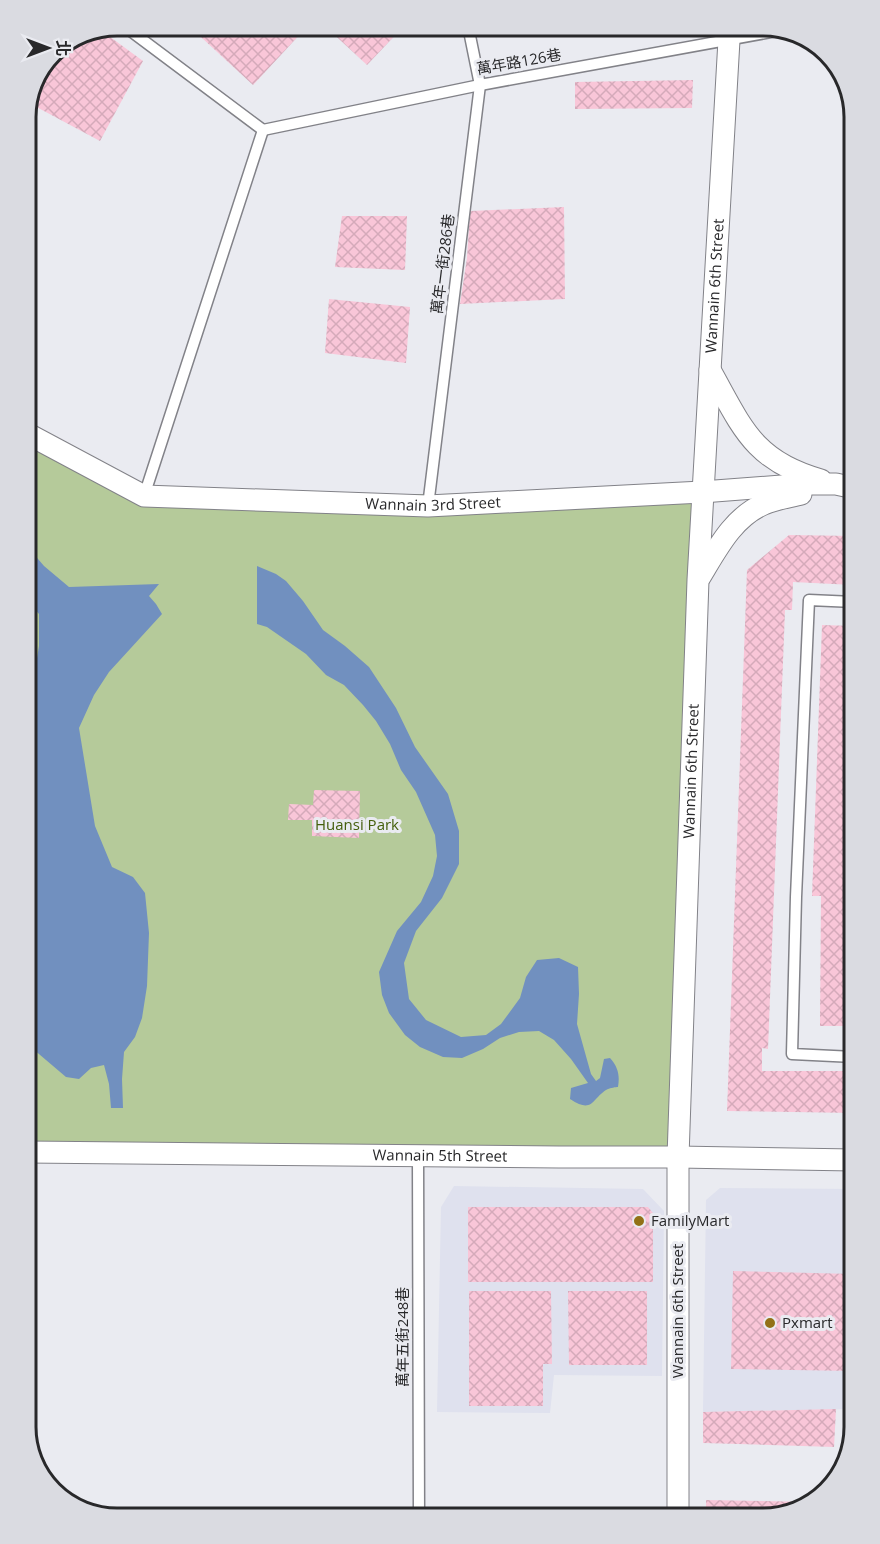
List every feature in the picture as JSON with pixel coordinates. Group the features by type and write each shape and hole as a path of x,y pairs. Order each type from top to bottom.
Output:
{"street":[{"name":"Wannain 6th Street","path":"678,1508 678,1157 698,580 727,36"},
{"path":"710,369 749,437 763,452 802,474 844,486"},
{"name":"Wannain 3rd Street","path":"36,438 144,496 428,506 702,492 807,484 844,486"},
{"path":"698,580 737,521 764,504 844,486"},
{"name":"Wannain 5th Street","path":"36,1152 844,1160"}],"lane":[{"path":"137,36 263,130 144,496"},
{"name":"萬年一街286巷","path":"428,506 480,85 470,36"},
{"name":"萬年路126巷","path":"263,130 713,36"},
{"path":"844,602 809,600 792,1054 844,1056"},
{"name":"萬年五街248巷","path":"418,1156 419,1508"}],"shaded area":[{"path":"454,1186 643,1189 664,1211 662,1376 554,1375 550,1413 437,1412 441,1207"},
{"path":"720,1188 844,1189 844,1409 703,1412 706,1200"}],"green space":[{"name":"Huansi Park","path":"36,438 144,496 702,492 678,1157 36,1152"}],"water":[{"path":"36,557 69,587 159,584 149,596 162,614 109,672 94,695 79,728 95,826 112,867 133,877 145,893 149,933 147,986 142,1018 135,1037 124,1052 123,1108 111,1108 109,1084 104,1065 91,1068 79,1079 66,1077 36,1052 36,664 39,646 39,614 36,611"},
{"path":"257,566 286,581 323,630 369,667 396,708 415,747 448,794 459,831 459,864 442,898 416,931 404,963 409,999 426,1020 461,1037 486,1035 501,1024 520,998 526,977 537,960 559,958 578,967 577,1024 591,1074 596,1081 600,1078 604,1059 610,1058 618,1071 618,1087 603,1092 588,1105 570,1099 571,1088 588,1083 554,1040 539,1031 519,1032 500,1038 483,1049 462,1058 443,1057 420,1047 405,1035 389,1013 382,995 379,972 397,931 421,902 433,876 437,856 435,835 416,792 401,770 390,744 363,705 344,685 326,675 306,654 267,627 257,624"}],"building":[{"path":"200,36 298,36 253,85"},
{"path":"336,36 395,36 367,65"},
{"path":"110,37 143,61 100,141 37,107 42,86 47,78 78,78 78,47 86,42"},
{"path":"693,80 692,108 575,109 575,82"},
{"path":"564,207 565,299 460,304 467,258 470,211"},
{"path":"342,216 407,216 405,270 335,267"},
{"path":"329,299 410,307 406,363 325,353"},
{"path":"789,535 844,536 844,585 793,582 792,610 785,610 768,1049 762,1048 762,1071 844,1071 844,1113 727,1111 747,570"},
{"path":"822,625 844,626 844,1026 820,1026 821,896 812,896"},
{"path":"314,790 360,791 359,838 312,836 312,820 288,820 289,804 313,805"},
{"path":"468,1207 648,1207 653,1213 653,1282 468,1282"},
{"path":"733,1271 844,1274 844,1371 731,1369"},
{"path":"469,1291 551,1291 552,1364 543,1364 543,1406 469,1406"},
{"path":"568,1291 647,1291 647,1365 569,1365"},
{"path":"836,1409 834,1447 703,1443 703,1412"},
{"path":"706,1500 795,1502 763,1508 706,1508"}],"place":[{"name":"FamilyMart","path":"639,1221"},
{"name":"Pxmart","path":"770,1323"}]}
